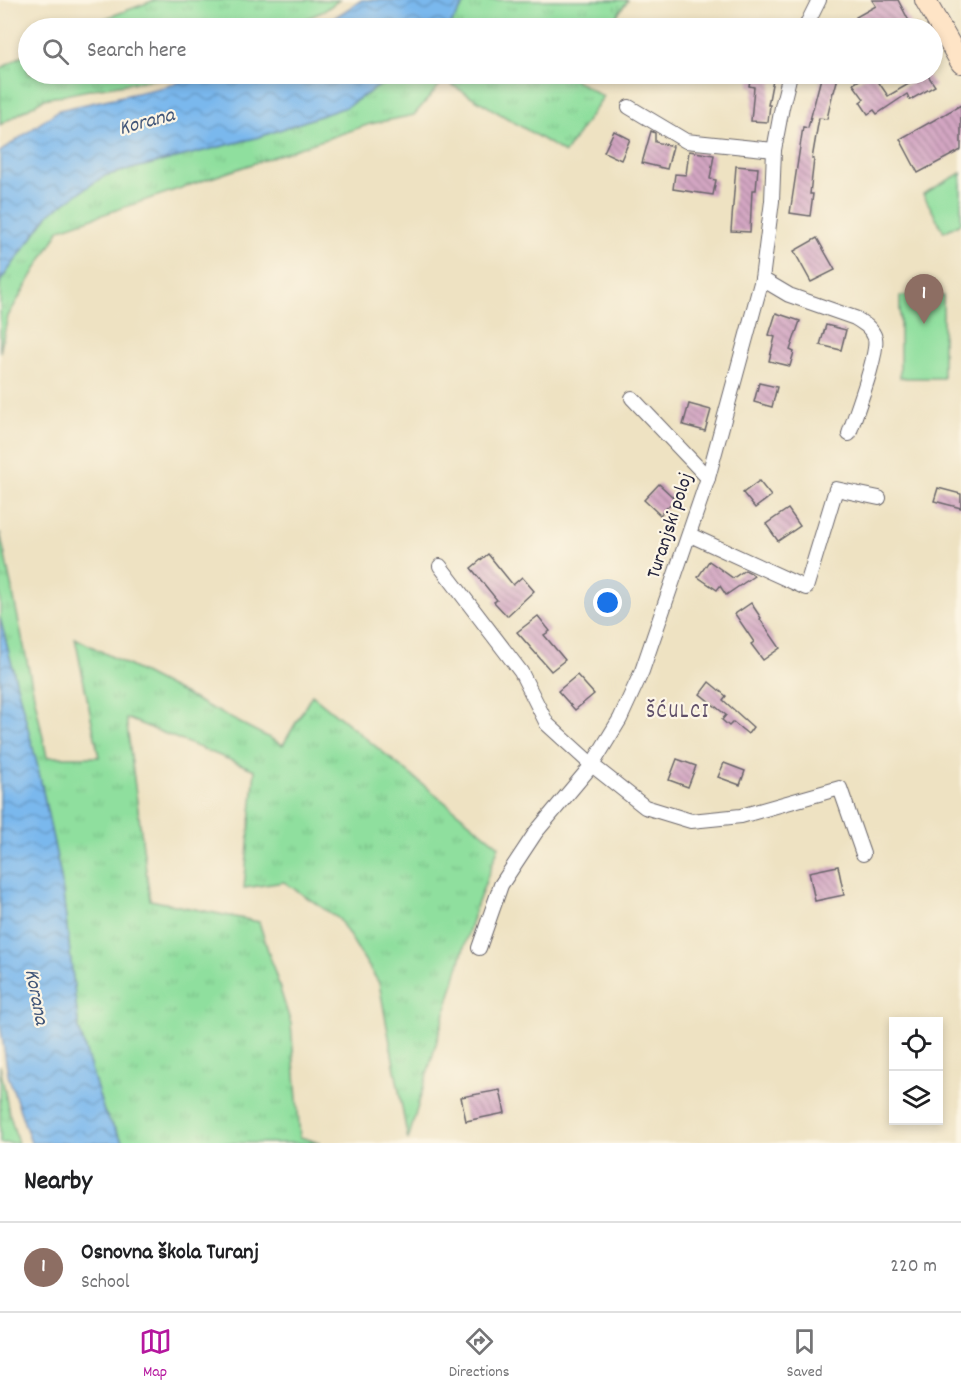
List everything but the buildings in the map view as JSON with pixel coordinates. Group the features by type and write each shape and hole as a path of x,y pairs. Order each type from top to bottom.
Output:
{"main road":[{"path":"925,0 935,18"},
{"path":"943,32 961,63"}],"street":[{"path":"809,18 819,0"},
{"name":"Turanjski poloj","path":"479,948 501,885 536,832 592,765 620,719 642,671 708,478 762,279 772,201 774,150 788,84"},
{"path":"629,107 686,141 774,150"},
{"path":"762,279 789,295 855,318 871,330 875,339 875,350 849,434"},
{"path":"632,398 708,478"},
{"path":"690,535 807,588 836,489 879,498"},
{"path":"440,566 520,672 547,724 592,765 645,807 691,821 741,816 840,788 863,854"}],"green space":[{"path":"155,0 339,0 324,11 308,18 106,18"},
{"path":"467,0 628,0 615,18 455,18"},
{"path":"18,58 18,84 124,84 44,99 0,125 0,69"},
{"path":"382,84 441,84 414,115 370,124 60,229 8,316 0,352 1,280 50,213 104,176 259,137 346,107"},
{"path":"451,84 582,84 603,97 565,153"},
{"path":"961,173 961,223 944,232 923,194"},
{"path":"900,296 943,296 943,378 900,378"},
{"path":"0,532 47,757 99,757 75,638 283,745 312,695 499,846 474,913 408,1140 379,983 339,919 284,882 244,888 255,770 126,718 150,900 259,922 291,1024 300,1137 321,1143 124,1143 104,1112 79,1029 61,877 38,768 0,618"},
{"path":"0,1065 8,1108 18,1143 0,1143"}],"water":[{"path":"362,0 467,0 455,18 334,18"},
{"name":"Korana","path":"173,84 382,84 346,107 259,137 104,176 50,213 0,284 0,152 59,110"},
{"name":"Korana","path":"0,618 38,768 61,877 79,1029 104,1112 124,1143 31,1143 8,1075 0,1023"}],"place":[{"name":"Osnovna škola Turanj","path":"924,324"}],"district":[{"name":"ŠĆULCI","path":"678,713"}]}
